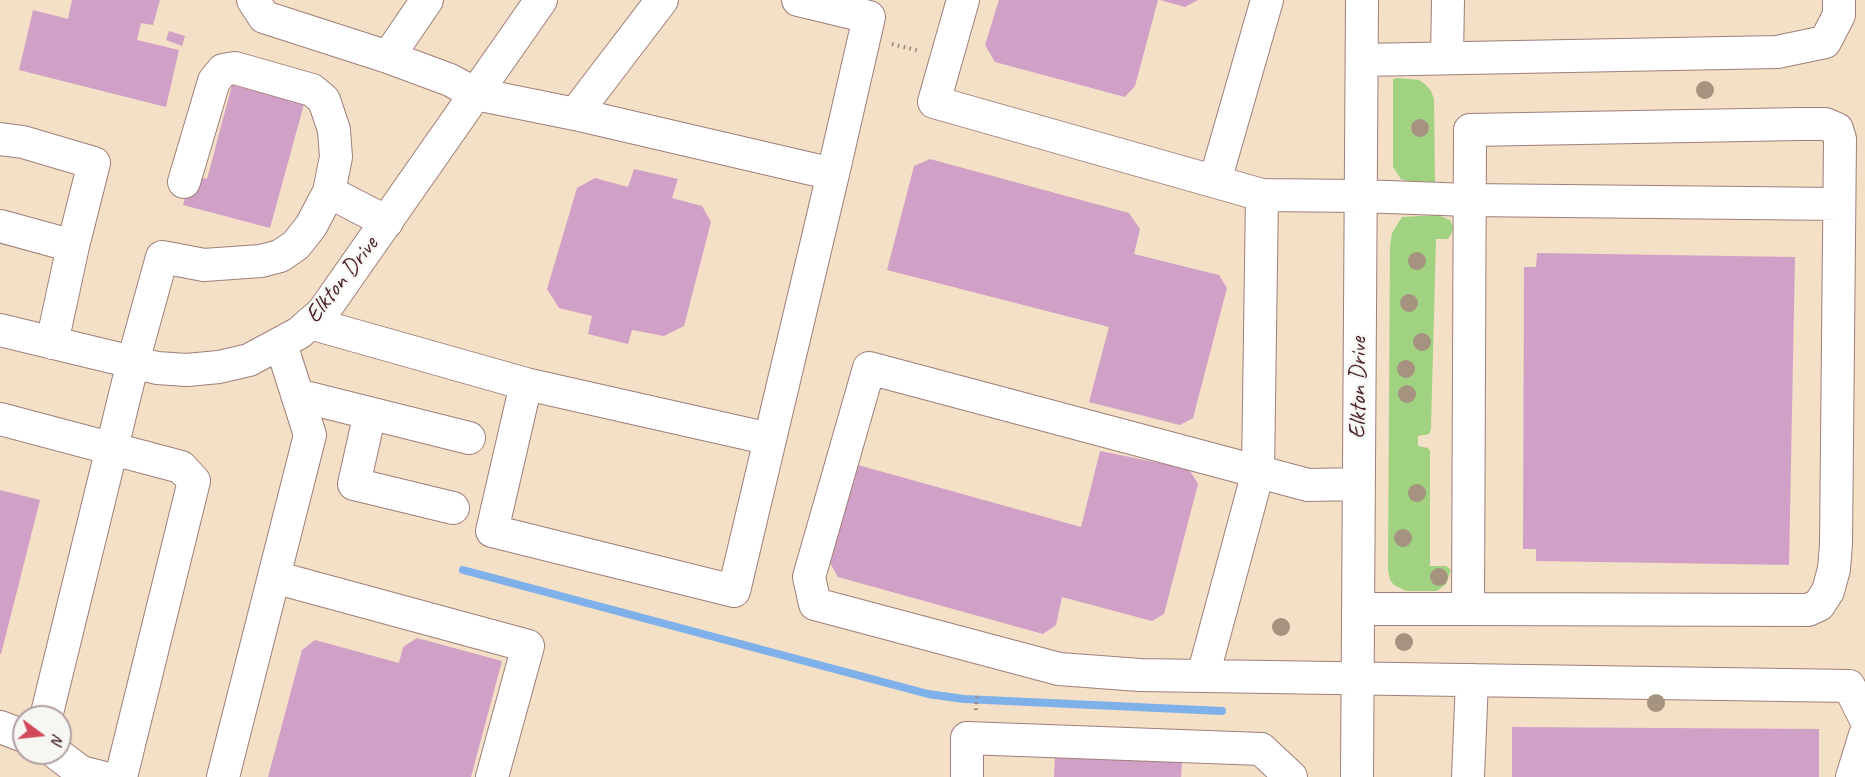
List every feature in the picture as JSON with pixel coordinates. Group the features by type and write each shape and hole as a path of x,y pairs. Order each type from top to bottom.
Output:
{"street":[{"path":"253,0 264,16 388,57 450,80 476,94 575,114 833,174"},
{"path":"388,57 427,0"},
{"name":"Elkton Drive","path":"0,330 157,368 177,370 219,367 249,360 281,344 299,333 323,312 541,0"},
{"path":"575,114 662,0"},
{"path":"526,384 492,531 734,591 869,17 798,0"},
{"path":"963,0 934,102 1262,195 1839,204"},
{"path":"1215,182 1267,0"},
{"name":"Elkton Drive","path":"1357,777 1362,0"},
{"path":"1447,58 1448,0"},
{"path":"1362,60 1777,52 1825,42 1839,15 1839,0"},
{"path":"49,705 133,362 162,257 204,265 261,261 280,256 296,245 311,226 329,192 336,157 334,130 324,100 312,90 235,68 223,70 214,81 184,182"},
{"path":"1358,609 1808,610 1819,605 1828,591 1834,569 1836,543 1840,139 1837,129 1825,124 1801,124 1470,130 1468,609"},
{"path":"0,139 23,142 94,163 52,343"},
{"path":"329,192 387,222"},
{"path":"1203,676 1258,472 1262,195"},
{"path":"0,226 73,246"},
{"path":"310,323 526,384 770,439"},
{"path":"223,777 310,435 281,344"},
{"path":"1359,484 1308,485 869,368 809,577 814,604 1059,669 1140,675 1849,686 1865,718"},
{"path":"297,395 470,438"},
{"path":"370,413 354,484 453,508"},
{"path":"0,419 182,467 194,481 121,777"},
{"path":"274,577 528,646 492,777"},
{"path":"1468,777 1472,681"},
{"path":"1852,777 1865,735"},
{"path":"967,777 967,738 1261,749 1291,777"},
{"path":"72,765 81,772 101,777"}],"path":[{"path":"864,37 946,57"},
{"path":"976,705 977,693"}],"green space":[{"path":"1393,79 1419,80 1431,91 1434,99 1435,182 1401,179 1393,167"},
{"path":"1438,215 1450,220 1454,229 1448,239 1436,239 1431,429 1429,434 1418,436 1418,446 1428,448 1430,451 1430,566 1446,566 1451,570 1446,584 1437,591 1406,591 1394,585 1390,580 1388,570 1390,246 1392,233 1402,217"}],"building":[{"path":"72,0 160,0 153,25 141,23 137,40 179,50 166,107 19,70 33,10 68,19"},
{"path":"999,0 1158,0 1135,86 1125,97 995,62 985,45"},
{"path":"1160,0 1198,0 1185,7"},
{"path":"169,31 185,36 182,46 166,40"},
{"path":"232,85 304,104 270,228 183,205 191,175 207,179"},
{"path":"930,159 1129,213 1140,229 1134,254 1219,275 1227,288 1193,418 1180,425 1089,402 1109,327 887,270 914,166"},
{"path":"634,169 678,179 672,198 702,206 711,222 684,326 664,336 632,330 628,344 588,334 592,316 559,308 547,289 577,188 595,178 628,187"},
{"path":"1537,253 1795,257 1789,565 1536,561 1536,549 1523,549 1524,267 1536,267"},
{"path":"1100,451 1189,469 1198,484 1164,614 1152,621 1062,597 1056,625 1043,634 838,577 830,563 858,465 1081,527"},
{"path":"0,490 40,500 1,654 0,654"},
{"path":"417,638 502,661 471,777 268,777 302,650 315,640 399,663 403,647"},
{"path":"1512,727 1819,729 1819,777 1512,777"},
{"path":"1055,756 1182,762 1181,777 1054,777"}],"waterway":[{"path":"463,570 928,694 964,699 1222,711"}]}
